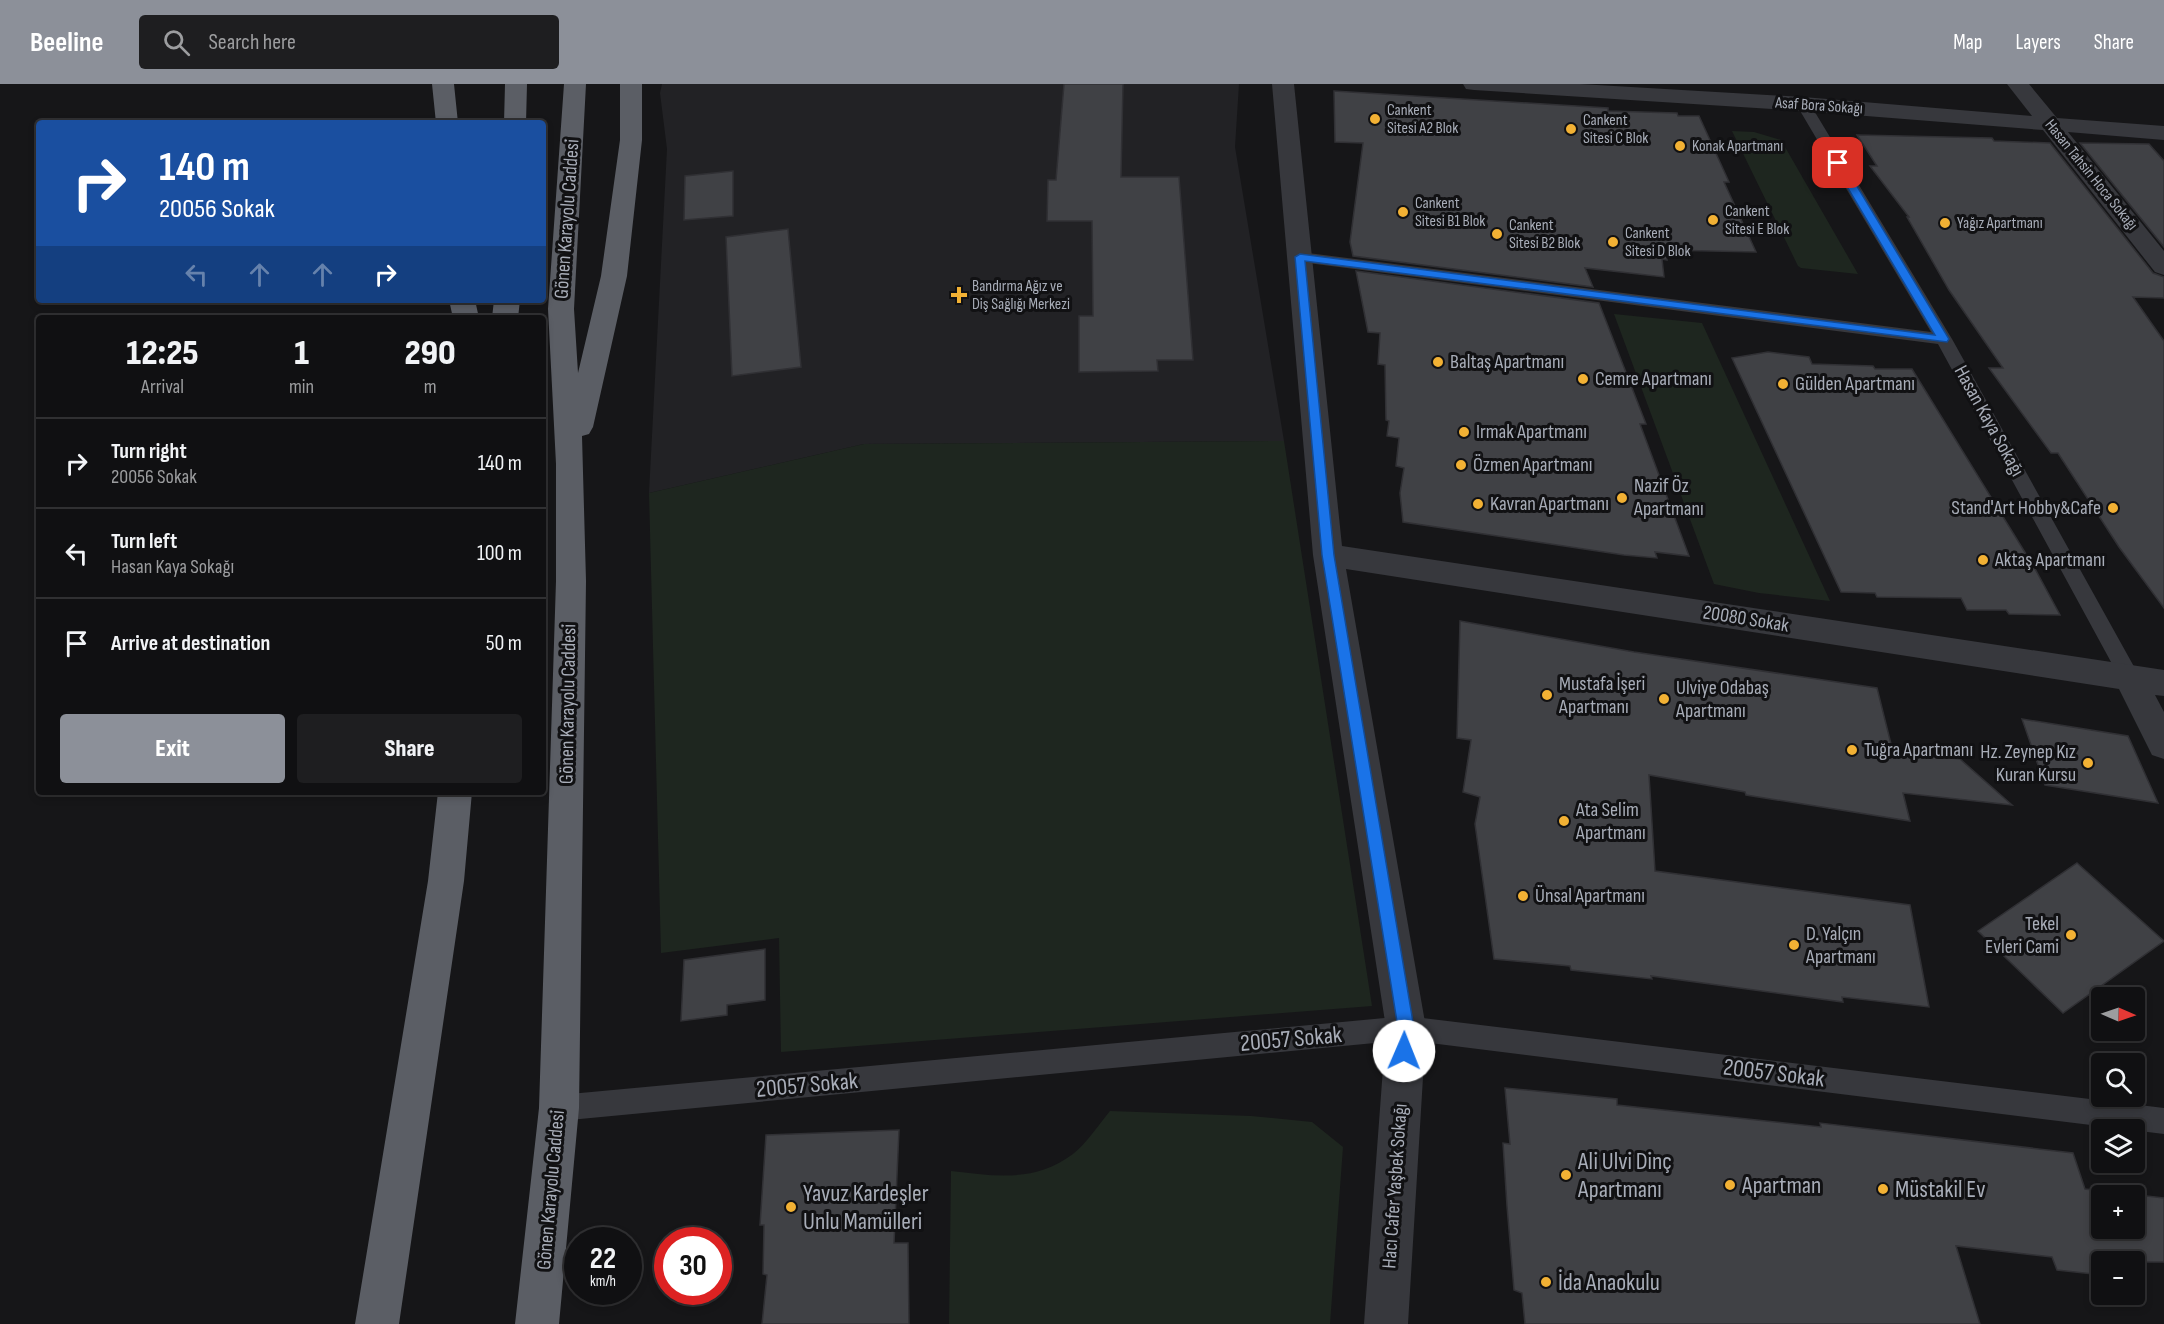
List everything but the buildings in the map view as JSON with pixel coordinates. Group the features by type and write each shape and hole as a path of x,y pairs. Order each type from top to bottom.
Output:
{"highway":[{"path":"443,84 447,120"},
{"path":"515,120 516,84"},
{"name":"Gönen Karayolu Caddesi","path":"537,1324 559,1108 571,581 570,464 561,309 575,84"},
{"path":"570,464 614,276 631,140 631,84"},
{"path":"376,1324 446,881 455,795"}],"street":[{"name":"Hacı Cafer Yaşbek Sokağı","path":"1283,84 1328,555 1406,1028 1386,1324"},
{"name":"Asaf Bora Sokağı","path":"1474,84 1629,90 2164,133"},
{"name":"Hasan Tahsin Hoca Sokağı","path":"2018,84 2164,267"},
{"name":"20080 Sokak","path":"1328,555 2164,683"},
{"name":"Hasan Kaya Sokağı","path":"2130,678 2164,745"}],"lane":[{"name":"Hasan Kaya Sokağı","path":"1803,104 1944,339 2130,678"},
{"path":"1300,257 1944,339"},
{"name":"20057 Sokak","path":"559,1108 1406,1028 2164,1121"}],"shaded area":[{"name":"Bandırma Ağız ve Diş Sağlığı Merkezi","path":"662,84 1239,84 1235,147 1284,441 864,444 649,493 667,149 660,93"},
{"path":"1732,131 1754,132 1781,140 1858,274 1798,266"},
{"path":"1614,314 1702,323 1830,601 1759,593 1714,584"},
{"path":"1284,441 1372,1006 781,1052 779,938 661,953 649,493 864,444"},
{"path":"1110,1111 1251,1116 1312,1122 1343,1147 1330,1324 949,1324 951,1171 983,1175 1014,1175 1044,1170 1078,1150"}],"place":[{"name":"Cankent Sitesi A2 Blok","path":"1375,119"},
{"name":"Cankent Sitesi C Blok","path":"1571,129"},
{"name":"Konak Apartmanı","path":"1680,146"},
{"name":"Cankent Sitesi B1 Blok","path":"1403,212"},
{"name":"Cankent Sitesi E Blok","path":"1713,220"},
{"name":"Yağız Apartmanı","path":"1945,223"},
{"name":"Cankent Sitesi B2 Blok","path":"1497,234"},
{"name":"Cankent Sitesi D Blok","path":"1613,242"},
{"name":"Bandırma Ağız ve Diş Sağlığı Merkezi","path":"959,295"},
{"name":"Baltaş Apartmanı","path":"1438,362"},
{"name":"Cemre Apartmanı","path":"1583,379"},
{"name":"Gülden Apartmanı","path":"1783,384"},
{"name":"Irmak Apartmanı","path":"1464,432"},
{"name":"Özmen Apartmanı","path":"1461,465"},
{"name":"Nazif Öz Apartmanı","path":"1622,498"},
{"name":"Kavran Apartmanı","path":"1478,504"},
{"name":"Stand'Art Hobby&Cafe","path":"2113,508"},
{"name":"Aktaş Apartmanı","path":"1983,560"},
{"name":"Mustafa İşeri Apartmanı","path":"1547,695"},
{"name":"Ulviye Odabaş Apartmanı","path":"1664,699"},
{"name":"Tuğra Apartmanı","path":"1852,750"},
{"name":"Hz. Zeynep Kız Kuran Kursu","path":"2088,763"},
{"name":"Ata Selim Apartmanı","path":"1564,821"},
{"name":"Ünsal Apartmanı","path":"1523,896"},
{"name":"Tekel Evleri Cami","path":"2071,935"},
{"name":"D. Yalçın Apartmanı","path":"1794,945"},
{"name":"Ali Ulvi Dinç Apartmanı","path":"1566,1175"},
{"name":"Apartman","path":"1730,1185"},
{"name":"Müstakil Ev","path":"1883,1189"},
{"name":"Yavuz Kardeşler Unlu Mamülleri","path":"791,1207"},
{"name":"İda Anaokulu","path":"1546,1282"}],"route":[{"path":"1404,1051 1406,1028 1328,555 1300,257 1944,339 1838,163"}]}
